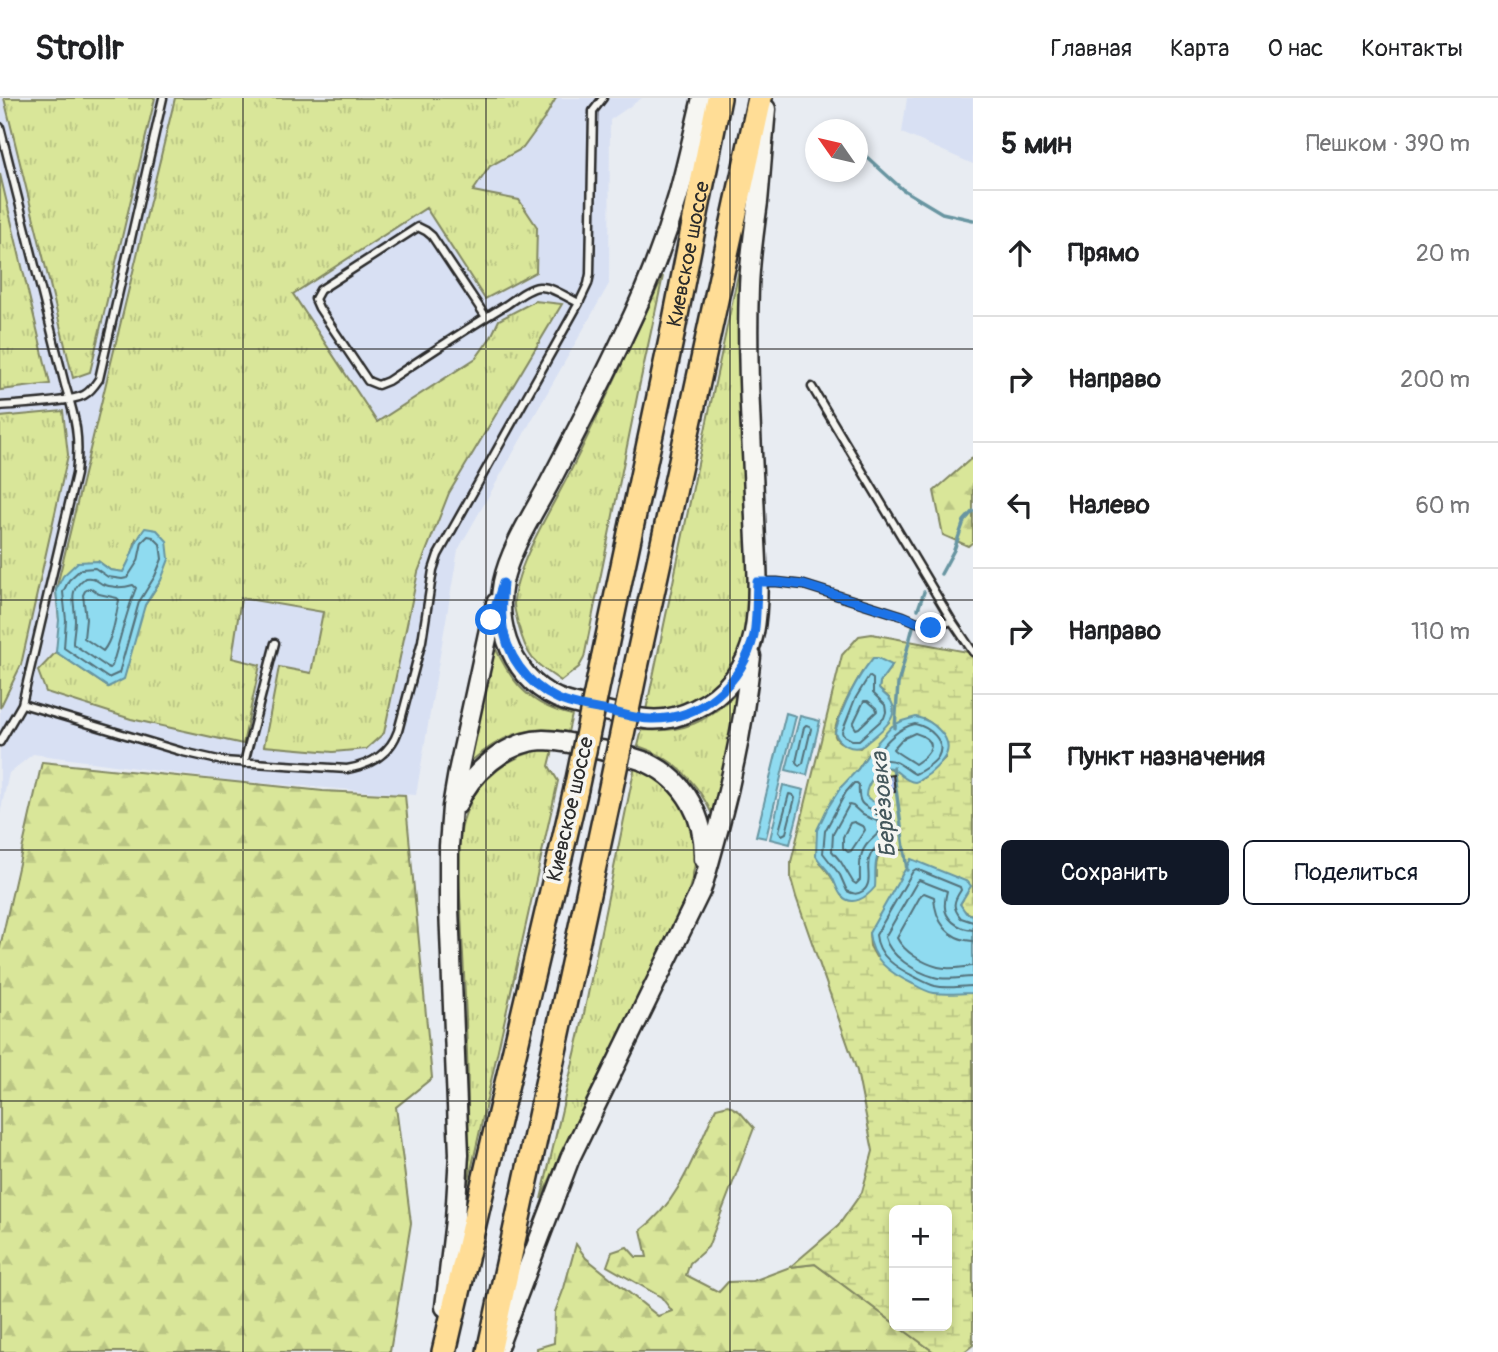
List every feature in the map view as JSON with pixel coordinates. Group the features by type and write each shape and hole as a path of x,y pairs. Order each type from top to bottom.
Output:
{"highway":[{"name":"Киевское шоссе","path":"443,1352 576,789 674,327 719,98"},
{"name":"Киевское шоссе","path":"489,1352 760,98"}],"street":[{"path":"443,1352 459,1163 448,858 458,772 491,620 517,544 623,338 644,290 678,195 702,98"},
{"path":"496,1352 570,1158 690,913 708,870 732,776 746,699 757,582 749,284 767,98"},
{"path":"503,583 501,610 506,639 517,663 529,678 559,700 646,719 682,714 717,696 738,673 754,634"},
{"path":"451,824 458,802 473,778 491,761 510,749 540,740 559,741 634,757 651,764 668,776 689,798 698,817 703,837 704,859 690,913"}],"lane":[{"path":"0,406 69,399 83,395 95,386 99,379 163,98"},
{"path":"22,704 183,752 223,761 347,769 364,766 386,752 398,731 422,641 433,570 438,555 588,284 593,111 603,98"},
{"path":"0,127 78,436 76,474 22,704 0,742"},
{"path":"486,317 432,236 418,227 320,290 316,296 319,309 368,381 378,386 532,289 538,287 552,290 579,303"},
{"path":"812,387 973,652"},
{"path":"757,582 804,585 903,616 931,628 952,621"},
{"path":"244,763 275,643"}],"shaded area":[{"path":"0,98 642,98 610,120 609,284 458,550 416,795 225,780 33,754 9,773 0,814"},
{"path":"907,98 973,98 973,164 902,133"}],"green space":[{"path":"4,98 155,98 90,372 73,378"},
{"path":"175,98 556,98 523,148 490,166 473,191 519,200 537,227 536,272 485,299 426,208 293,294 377,422 476,358 499,320 535,301 562,304 449,493 418,572 384,733 366,749 333,752 264,746 279,667 311,673 323,612 241,598 232,658 260,665 243,744 131,719 46,692 38,671 56,652 108,687 145,605 161,580 136,539 131,558 123,572 110,570 98,561 59,620 56,590"},
{"path":"0,174 50,384 0,390"},
{"path":"740,265 740,353 749,588 746,629 737,657 729,670 706,692 678,705 646,710"},
{"path":"663,276 584,658 579,667 561,681 537,664 528,652 514,609 516,589 528,553 584,444"},
{"path":"63,411 68,455 21,665 0,708 0,417"},
{"path":"973,457 973,542 968,546 943,535 934,491"},
{"path":"872,634 973,653 973,915 964,910 960,904 962,901 869,933 870,946 876,957 973,993 973,1345 964,1352 934,1352 905,1331 952,1331 952,1205 889,1205 889,1319 815,1264 790,1267 838,1226 862,1192 873,1151 857,1071 791,879 791,862 842,655 859,636","holes":["892,665 880,682 879,689 889,698 889,722 860,748 839,742 835,736 837,723 862,672","924,719 938,730 945,758 921,780 908,778 885,767 872,779 865,796 880,805 897,835 879,857 876,877 842,896 820,863 858,769 873,747"]},
{"path":"495,647 508,672 524,692 545,706 572,715 568,732 540,730 516,734 493,745 470,762"},
{"path":"737,693 734,733 712,814 699,791 682,772 662,757 638,746 642,730 671,730 694,724"},
{"path":"542,750 553,750 549,766 558,781 468,1184 467,1044 459,872 461,832 468,807 480,787 509,762"},
{"path":"42,762 323,791 405,795 432,1078 396,1107 411,1223 390,1352 0,1352 0,947"},
{"path":"635,766 670,790 686,811 695,837 694,871 686,901 581,1111 541,1199 581,1028"},
{"path":"728,1105 740,1112 754,1128 708,1247 690,1263 686,1275 719,1292 728,1282 753,1281 790,1267 815,1264 889,1319 889,1331 906,1331 934,1352 537,1352 537,1348 554,1343 555,1312 576,1244 586,1258 658,1316 672,1311 661,1297 607,1266 612,1252 627,1247 636,1257 647,1257 641,1230 655,1218 677,1190 716,1108"}],"water":[{"path":"145,528 157,530 167,541 169,559 161,580 145,605 124,679 108,687 56,652 59,620 56,590 63,576 78,562 98,561 110,570 123,572"},
{"path":"873,658 892,665 880,682 879,689 891,701 893,714 886,726 864,745 855,748 846,746 835,732 850,693"},
{"path":"786,713 796,716 766,838 756,836"},
{"path":"800,716 820,721 807,775 786,770"},
{"path":"916,717 928,721 939,730 947,743 946,754 929,774 915,782 909,781 891,768 886,768 880,770 867,788 866,796 884,806 890,813 895,822 896,833 893,842 877,858 875,887 859,900 850,901 841,895 832,876 816,856 817,830 841,787 873,747 892,726"},
{"path":"783,785 804,790 790,844 770,839"},
{"path":"911,859 968,882 971,886 960,904 966,913 973,915 973,993 944,994 926,991 890,970 874,951 869,933"}],"building":[{"path":"893,775 895,792 881,794 879,777"}],"waterway":[{"path":"868,158 902,189 942,213 973,220"},
{"name":"Берёзовка","path":"941,574 954,550 964,521 973,511"},
{"path":"918,609 924,592"},
{"name":"Берёзовка","path":"895,728 898,684 913,627"},
{"name":"Берёзовка","path":"893,767 907,870"}],"route":[{"path":"491,620 503,583 502,622 510,652 535,684 559,700 646,719 671,717 696,709 717,696 734,679 747,656 754,634 757,582 804,585 903,616 931,628"}]}
